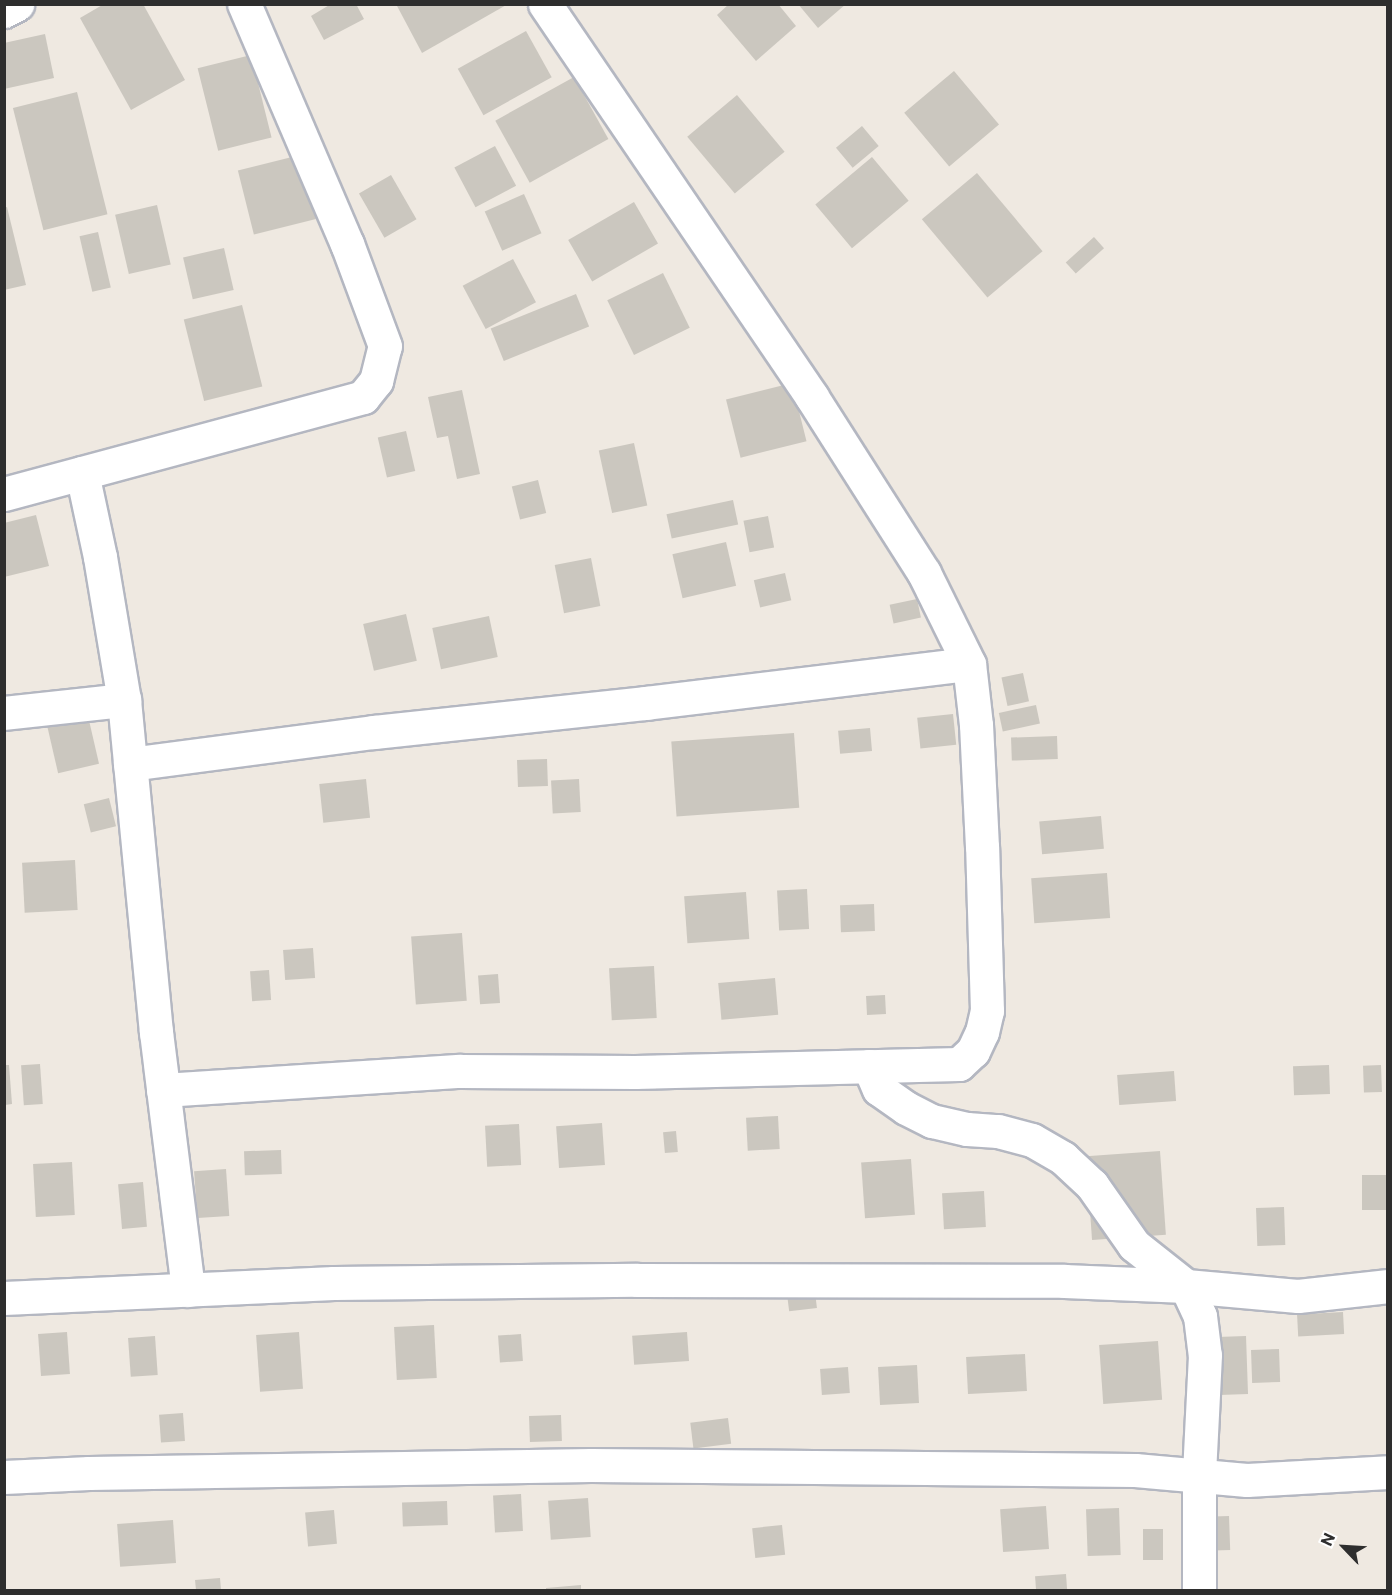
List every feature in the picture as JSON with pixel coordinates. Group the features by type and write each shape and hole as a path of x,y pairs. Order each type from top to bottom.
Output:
{"street":[{"path":"4,11 17,4"},
{"path":"4,494 363,397 376,381 385,346 347,244 244,4"},
{"path":"163,1090 460,1071 635,1072 959,1064 973,1051 982,1032 987,1011 982,847 976,725 969,664 924,573 812,397 545,4"},
{"path":"82,473 100,557 124,700 163,1090 188,1290"},
{"path":"130,764 374,732 646,704 969,664"},
{"path":"4,713 124,700"},
{"path":"869,1066 879,1089 906,1108 932,1121 967,1129 998,1131 1032,1140 1063,1158 1092,1185 1134,1245 1186,1286 1200,1316 1205,1355 1199,1475 1198,1590"},
{"path":"4,1298 334,1283 637,1280 1052,1281 1186,1286 1298,1296 1388,1286"},
{"path":"4,1477 89,1473 591,1465 1135,1470 1247,1480 1388,1472"}],"building":[{"path":"104,4 143,4 185,80 131,110 80,18"},
{"path":"331,4 356,4 364,19 324,40 311,16"},
{"path":"396,4 508,4 422,53"},
{"path":"729,4 778,4 796,26 756,61 717,15"},
{"path":"798,4 846,4 818,28"},
{"path":"526,31 552,77 483,115 458,69"},
{"path":"45,34 54,78 4,89 4,43"},
{"path":"251,55 272,137 218,151 198,68"},
{"path":"954,71 999,125 949,166 904,113"},
{"path":"574,77 608,139 530,183 495,121"},
{"path":"77,92 107,214 43,230 13,108"},
{"path":"737,95 785,152 735,193 687,137"},
{"path":"862,126 879,146 853,168 836,148"},
{"path":"495,146 516,186 476,207 454,168"},
{"path":"300,155 316,219 254,235 238,170"},
{"path":"872,157 909,201 852,248 815,205"},
{"path":"977,173 1043,251 987,297 922,219"},
{"path":"391,175 416,219 384,238 359,194"},
{"path":"524,194 541,233 502,251 485,211"},
{"path":"634,202 658,244 592,282 568,240"},
{"path":"157,205 171,264 129,274 115,215"},
{"path":"7,207 26,285 4,290 4,208"},
{"path":"98,232 111,288 92,292 79,236"},
{"path":"1094,237 1104,248 1076,274 1066,262"},
{"path":"224,248 234,290 193,299 183,257"},
{"path":"513,259 536,302 486,329 463,286"},
{"path":"663,273 690,328 634,355 607,300"},
{"path":"576,294 589,326 504,361 491,328"},
{"path":"242,305 262,387 204,401 184,320"},
{"path":"792,383 807,441 741,458 726,399"},
{"path":"462,390 480,474 457,479 448,436 437,438 428,397"},
{"path":"406,431 415,471 387,477 378,438"},
{"path":"634,443 647,506 612,513 599,450"},
{"path":"538,480 546,513 520,520 512,487"},
{"path":"733,500 738,524 672,539 666,514"},
{"path":"36,515 49,566 4,577 4,523"},
{"path":"768,516 774,547 750,552 743,521"},
{"path":"726,542 736,586 683,598 672,554"},
{"path":"591,558 600,606 564,613 555,565"},
{"path":"785,573 791,600 760,607 754,580"},
{"path":"917,599 921,618 894,623 890,605"},
{"path":"406,614 417,661 374,671 363,624"},
{"path":"489,616 498,657 441,669 432,628"},
{"path":"1023,673 1029,701 1008,706 1001,678"},
{"path":"1036,705 1040,724 1003,731 999,713"},
{"path":"953,714 956,745 920,749 917,718"},
{"path":"88,716 99,764 58,773 47,725"},
{"path":"870,728 872,751 840,754 838,731"},
{"path":"794,733 799,808 677,816 671,742"},
{"path":"1057,736 1058,759 1012,761 1011,738"},
{"path":"547,759 548,786 518,787 517,760"},
{"path":"366,779 370,818 323,823 319,784"},
{"path":"579,779 581,812 553,813 551,780"},
{"path":"109,798 116,826 91,832 84,804"},
{"path":"1101,816 1104,849 1042,854 1039,821"},
{"path":"75,860 78,910 25,913 22,863"},
{"path":"1107,873 1110,918 1034,923 1031,878"},
{"path":"807,889 809,929 779,931 777,891"},
{"path":"746,892 749,939 687,943 684,896"},
{"path":"874,904 875,931 841,932 840,905"},
{"path":"462,933 467,1001 416,1004 411,937"},
{"path":"313,948 315,978 285,980 283,950"},
{"path":"654,966 657,1018 612,1020 609,968"},
{"path":"269,970 271,1000 252,1001 250,971"},
{"path":"498,974 500,1003 480,1004 478,975"},
{"path":"775,978 778,1015 721,1020 718,983"},
{"path":"885,995 886,1014 867,1015 866,996"},
{"path":"40,1064 43,1104 24,1105 21,1065"},
{"path":"5,1065 9,1065 12,1104 5,1105"},
{"path":"1329,1065 1330,1094 1294,1095 1293,1066"},
{"path":"1381,1065 1382,1092 1364,1093 1363,1066"},
{"path":"1174,1071 1176,1101 1119,1105 1117,1075"},
{"path":"778,1116 780,1149 748,1151 746,1118"},
{"path":"602,1123 605,1165 559,1168 556,1126"},
{"path":"519,1124 521,1165 487,1167 485,1126"},
{"path":"676,1131 678,1152 665,1153 663,1132"},
{"path":"281,1150 282,1174 245,1175 244,1151"},
{"path":"1160,1151 1166,1235 1092,1240 1086,1156"},
{"path":"911,1159 915,1215 865,1218 861,1162"},
{"path":"72,1162 75,1215 36,1217 33,1164"},
{"path":"226,1169 229,1216 197,1218 194,1171"},
{"path":"1362,1175 1388,1175 1388,1210 1362,1210"},
{"path":"143,1182 147,1227 122,1229 118,1184"},
{"path":"984,1191 986,1227 944,1229 942,1193"},
{"path":"1284,1207 1285,1245 1257,1246 1256,1208"},
{"path":"815,1292 817,1308 789,1311 787,1295"},
{"path":"1343,1312 1344,1334 1298,1336 1297,1314"},
{"path":"434,1325 437,1378 397,1380 394,1327"},
{"path":"67,1332 70,1374 41,1376 38,1334"},
{"path":"299,1332 303,1389 260,1392 256,1335"},
{"path":"687,1332 689,1361 634,1365 632,1336"},
{"path":"521,1334 523,1361 500,1363 498,1336"},
{"path":"155,1336 158,1375 131,1377 128,1338"},
{"path":"1246,1336 1248,1394 1212,1395 1210,1337"},
{"path":"1158,1341 1162,1400 1103,1404 1099,1345"},
{"path":"1279,1349 1280,1382 1252,1383 1251,1350"},
{"path":"1025,1354 1027,1391 968,1394 966,1357"},
{"path":"917,1365 919,1403 880,1405 878,1367"},
{"path":"848,1367 850,1393 822,1395 820,1369"},
{"path":"183,1413 185,1441 161,1443 159,1415"},
{"path":"561,1415 562,1441 530,1442 529,1416"},
{"path":"728,1418 731,1444 693,1448 690,1423"},
{"path":"521,1494 523,1531 495,1532 493,1495"},
{"path":"588,1498 591,1537 551,1540 548,1501"},
{"path":"447,1501 448,1525 403,1527 402,1503"},
{"path":"1046,1506 1049,1549 1003,1552 1000,1509"},
{"path":"1119,1508 1121,1555 1088,1556 1086,1509"},
{"path":"334,1510 337,1544 308,1546 305,1513"},
{"path":"1229,1516 1230,1550 1198,1551 1197,1517"},
{"path":"173,1520 176,1563 120,1567 117,1524"},
{"path":"782,1525 785,1555 755,1558 752,1528"},
{"path":"1143,1529 1163,1529 1163,1560 1143,1560"},
{"path":"1066,1574 1067,1590 1036,1590 1035,1576"},
{"path":"220,1578 221,1590 196,1590 195,1580"},
{"path":"581,1585 581,1590 546,1590 546,1588"}]}
